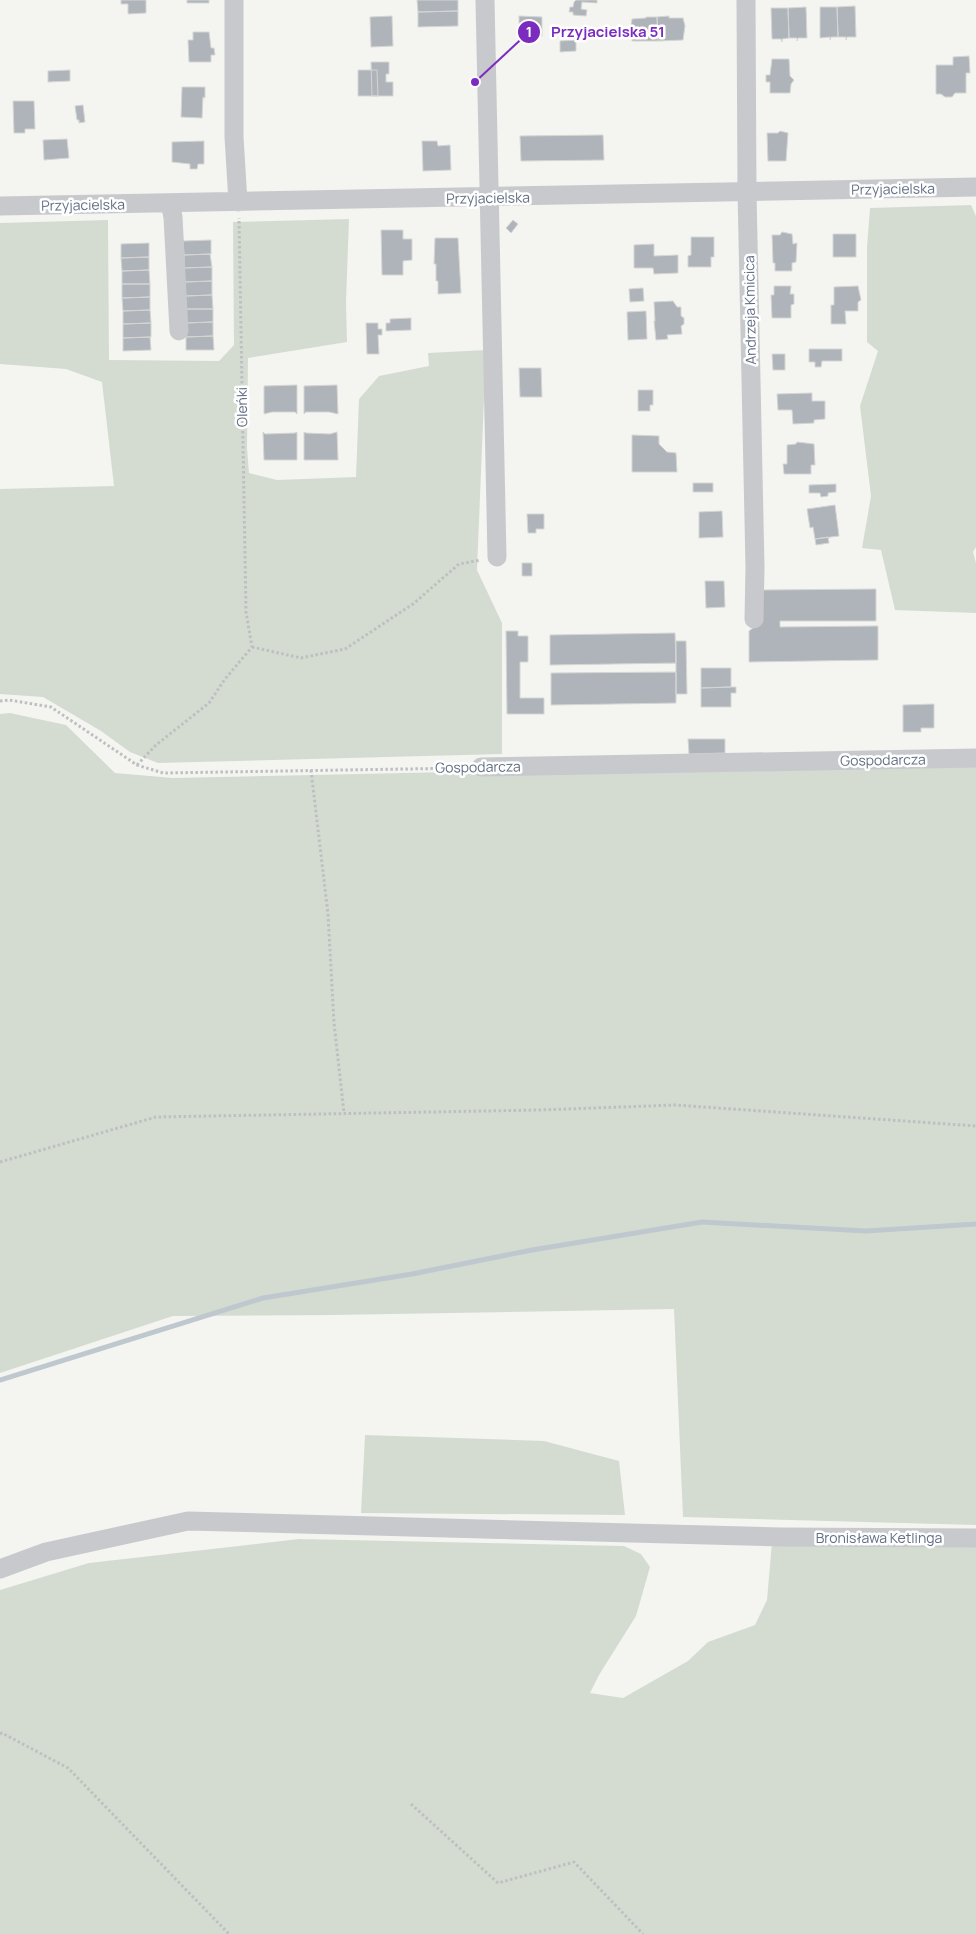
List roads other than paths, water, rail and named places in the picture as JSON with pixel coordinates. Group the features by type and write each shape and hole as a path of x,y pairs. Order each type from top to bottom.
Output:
{"street":[{"path":"234,0 234,136 238,202"},
{"path":"485,0 498,557"},
{"name":"Andrzeja Kmicica","path":"746,0 747,192 755,558 754,619"},
{"name":"Przyjacielska","path":"0,206 976,188"},
{"path":"170,204 173,218 179,332"},
{"name":"Gospodarcza","path":"482,767 976,758"},
{"name":"Bronisława Ketlinga","path":"0,1569 46,1552 188,1521 781,1537 976,1538"}],"waterway":[{"path":"0,1380 263,1298 412,1274 532,1250 702,1222 866,1231 976,1224"}],"place":[{"name":"Przyjacielska 51","path":"475,82"}]}
